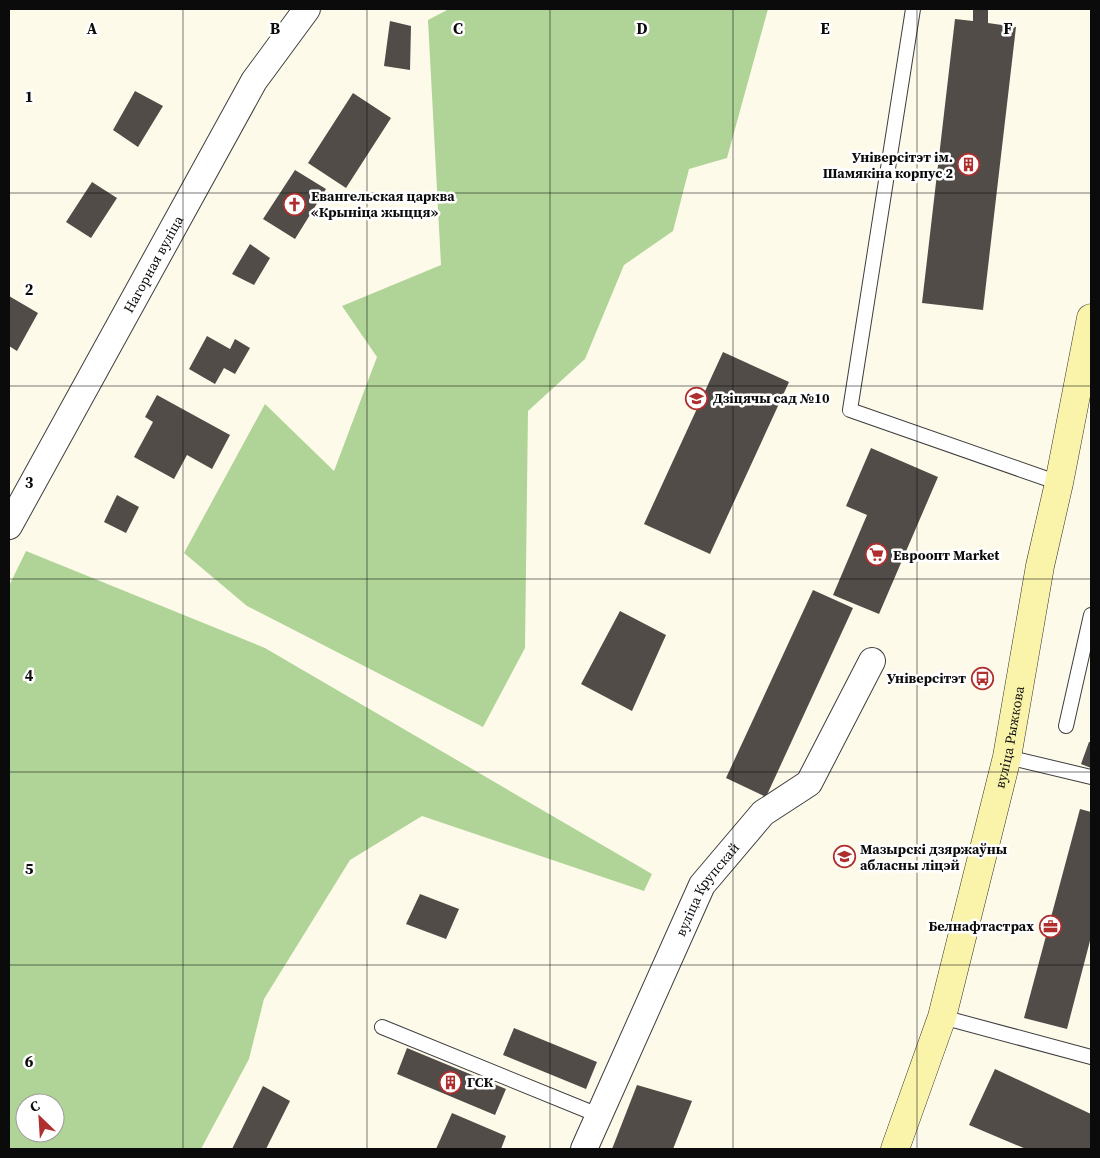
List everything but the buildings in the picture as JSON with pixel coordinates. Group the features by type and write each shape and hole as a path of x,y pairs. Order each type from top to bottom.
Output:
{"main road":[{"name":"вуліца Рыжкова","path":"895,1149 942,1017 1007,757 1040,566 1091,318"}],"street":[{"name":"Нагорная вуліца","path":"9,526 254,81 307,9"},
{"name":"вуліца Крупскай","path":"584,1149 702,885 763,813 809,783 872,661"}],"lane":[{"path":"913,9 850,410 1058,483"},
{"path":"1066,726 1091,615"},
{"path":"1007,757 1091,777"},
{"path":"942,1017 1091,1057"},
{"path":"382,1027 598,1115"}],"green space":[{"path":"449,9 768,9 727,158 689,169 673,231 624,265 585,359 528,411 525,648 483,727 247,606 184,553 265,404 334,471 377,357 342,306 441,265 428,20"},
{"path":"26,551 265,648 652,874 644,891 422,816 350,860 264,999 249,1059 201,1149 9,1149 9,586"}],"place":[{"name":"Універсітэт ім. Шамякіна корпус 2","path":"969,165"},
{"name":"Евангельская царква «Крыніца жыцця»","path":"295,204"},
{"name":"Дзіцячы сад №10","path":"697,398"},
{"name":"Евроопт Market","path":"877,555"},
{"name":"Універсітэт","path":"982,678"},
{"name":"Мазырскі дзяржаўны абласны ліцэй","path":"844,857"},
{"name":"Белнафтастрах","path":"1050,926"},
{"name":"ГСК","path":"451,1082"}]}
